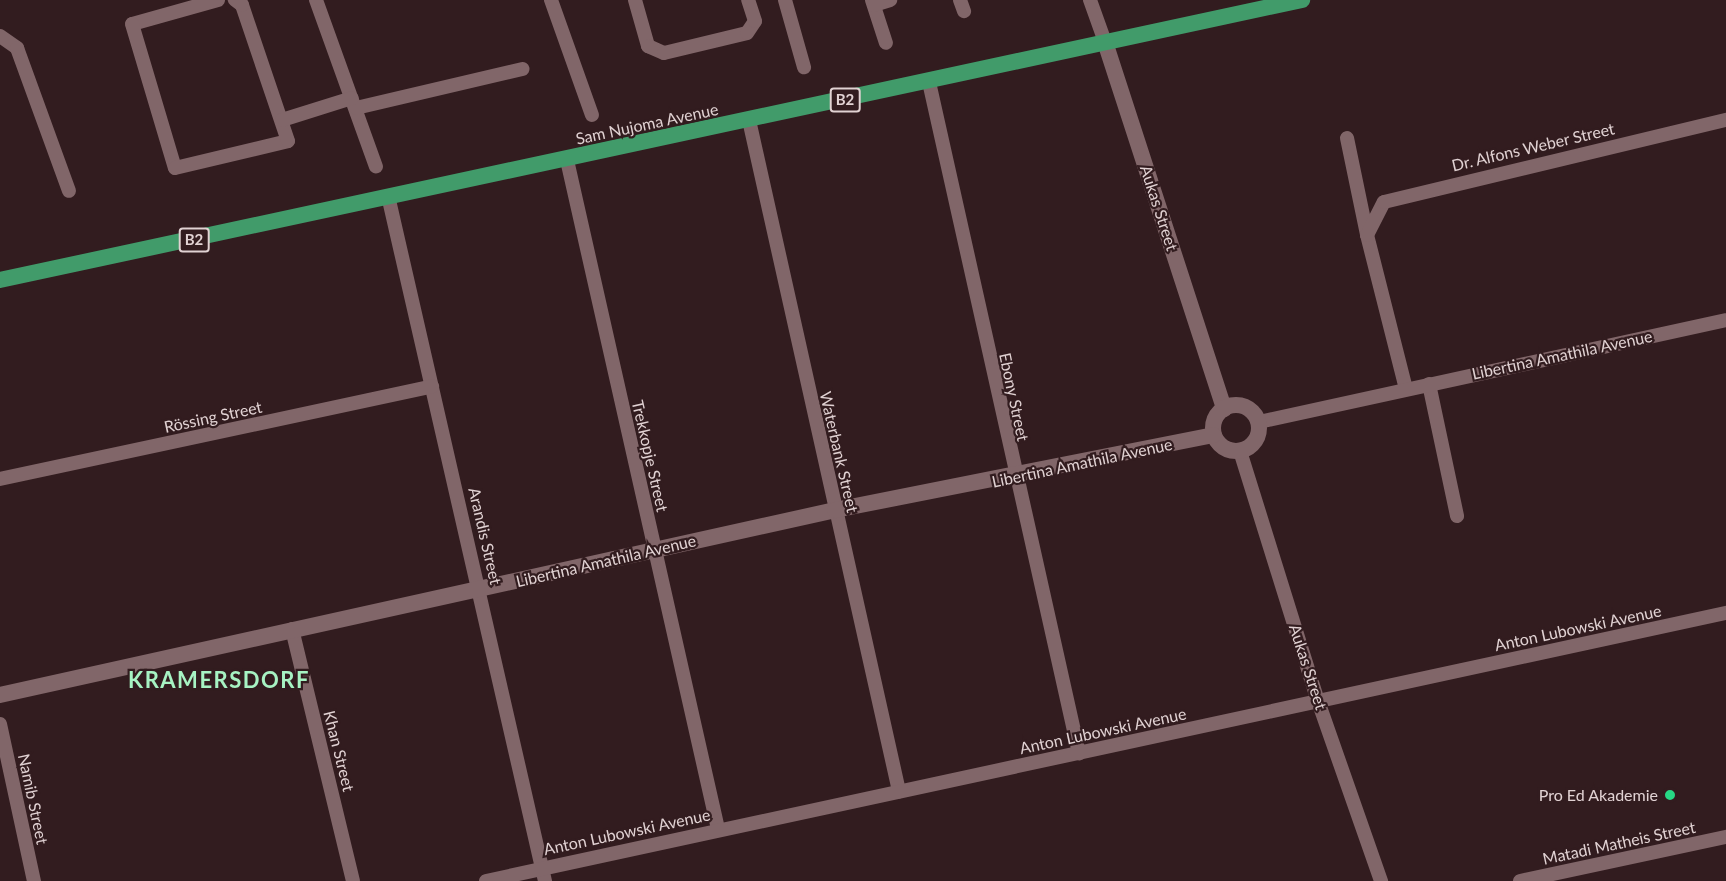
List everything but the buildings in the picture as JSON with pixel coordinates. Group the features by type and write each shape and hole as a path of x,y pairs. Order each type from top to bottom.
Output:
{"highway":[{"name":"Sam Nujoma Avenue","path":"0,280 388,200 1302,0"}],"street":[{"path":"218,0 132,24 168,160 175,168 185,168 280,147 288,141 242,5 235,0"},
{"path":"316,0 376,167"},
{"path":"551,0 592,115"},
{"path":"635,0 648,46 664,53 747,33 755,21 748,0"},
{"path":"785,0 804,67"},
{"path":"886,43 873,2 890,0"},
{"path":"1090,0 1105,42"},
{"path":"0,36 17,48 69,191"},
{"name":"Aukas Street","path":"1105,42 1224,409"},
{"path":"282,120 522,69"},
{"name":"Ebony Street","path":"929,82 1015,478 1079,753"},
{"name":"Waterbank Street","path":"749,120 899,791"},
{"name":"Dr. Alfons Weber Street","path":"1367,235 1384,202 1409,192 1726,120"},
{"path":"1347,138 1367,235 1406,389"},
{"name":"Trekkopje Street","path":"567,160 718,829"},
{"name":"Arandis Street","path":"388,200 481,590 544,874"},
{"name":"Libertina Amathila Avenue","path":"1258,422 1726,320"},
{"path":"1429,384 1456,516"},
{"name":"Rössing Street","path":"0,479 432,386"},
{"path":"1243,406 1258,422 1258,437 1240,451 1226,449 1214,435 1213,423 1224,409 1243,406"},
{"name":"Libertina Amathila Avenue","path":"0,695 835,510 1015,478 1214,435"},
{"name":"Aukas Street","path":"1240,451 1318,701 1381,881"},
{"name":"Anton Lubowski Avenue","path":"486,881 544,874 718,829 1726,613"},
{"name":"Khan Street","path":"292,629 353,881"},
{"name":"Namib Street","path":"0,724 34,881"},
{"name":"Matadi Matheis Street","path":"1520,881 1726,837"}],"place":[{"name":"Pro Ed Akademie","path":"1670,795"}],"district":[{"name":"KRAMERSDORF","path":"219,680"}]}
